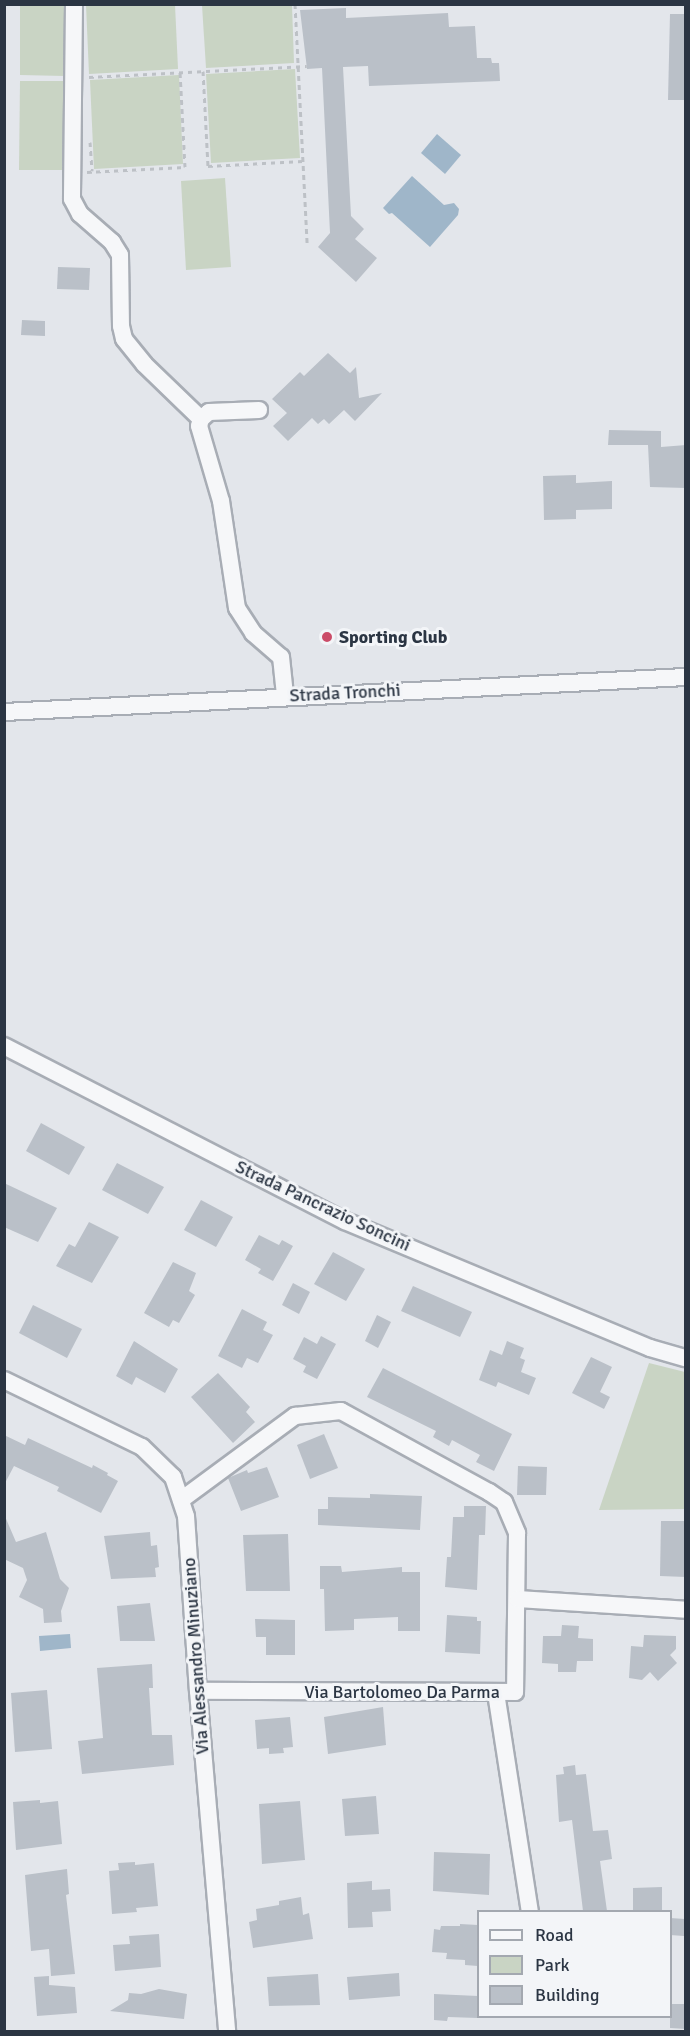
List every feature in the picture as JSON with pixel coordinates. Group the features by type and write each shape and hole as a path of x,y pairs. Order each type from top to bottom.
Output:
{"street":[{"path":"74,4 71,194 76,210 112,242 120,255 121,326 124,339 144,364 201,418"},
{"path":"201,418 212,411 259,410"},
{"path":"201,418 200,429 220,501 235,600 248,627 281,657 285,696"},
{"name":"Strada Tronchi","path":"4,712 686,677"},
{"name":"Strada Pancrazio Soncini","path":"4,1046 345,1221 650,1348 686,1358"},
{"name":"Via Alessandro Minuziano","path":"4,1380 142,1447 173,1477 181,1500 186,1516 226,2031"},
{"name":"Via Bartolomeo Da Parma","path":"181,1500 295,1416 341,1411 504,1502 518,1533 515,1692 198,1691"},
{"path":"518,1599 686,1610"},
{"path":"496,1692 530,1910"}],"path":[{"path":"295,4 307,243"},
{"path":"72,78 307,66"},
{"path":"203,71 208,166 303,161"},
{"path":"71,173 185,167 180,72"}],"green space":[{"path":"20,5 65,5 65,76 20,75"},
{"path":"86,5 175,5 178,69 89,74"},
{"path":"202,5 292,5 294,63 206,68"},
{"path":"295,69 300,158 211,163 206,74"},
{"path":"179,75 183,164 94,169 90,80"},
{"path":"20,81 64,81 64,170 19,170"},
{"path":"225,178 231,267 186,270 181,181"},
{"path":"649,1363 685,1372 685,1509 599,1510"}],"water":[{"path":"437,134 461,155 445,174 421,153"},
{"path":"412,176 444,205 454,203 459,209 458,215 430,247 392,213 389,214 383,208"},
{"path":"70,1634 71,1648 40,1651 39,1636"}],"building":[{"path":"346,8 346,18 448,13 449,27 475,26 477,58 491,58 492,63 499,63 500,81 369,86 368,66 343,67 351,216 364,229 355,239 377,258 356,282 318,247 330,233 322,68 307,69 300,10"},
{"path":"670,14 686,14 686,100 668,100"},
{"path":"58,267 90,268 89,290 57,289"},
{"path":"22,320 45,321 45,336 21,335"},
{"path":"328,353 350,373 356,367 359,398 382,393 355,421 344,410 329,424 324,419 318,424 312,418 288,441 273,426 287,413 272,399 300,372 304,376"},
{"path":"609,430 661,431 661,447 686,445 686,488 650,487 648,445 608,445"},
{"path":"576,475 576,483 612,481 612,509 576,510 576,519 544,520 543,476"},
{"path":"41,1123 85,1147 69,1175 26,1151"},
{"path":"117,1163 164,1187 148,1214 102,1190"},
{"path":"4,1183 57,1208 38,1242 4,1227"},
{"path":"201,1200 233,1217 216,1247 184,1230"},
{"path":"89,1222 119,1237 92,1283 56,1266 69,1244 75,1247"},
{"path":"259,1235 279,1245 282,1240 293,1246 273,1281 258,1273 261,1269 245,1260"},
{"path":"333,1252 365,1269 346,1301 314,1284"},
{"path":"173,1262 196,1273 189,1291 195,1295 179,1323 173,1320 169,1327 144,1313"},
{"path":"293,1283 310,1292 299,1314 282,1305"},
{"path":"413,1286 472,1312 460,1337 401,1311"},
{"path":"33,1305 82,1329 67,1358 19,1333"},
{"path":"242,1309 267,1322 263,1330 273,1335 258,1363 247,1358 242,1368 218,1356"},
{"path":"377,1315 391,1322 378,1348 365,1341"},
{"path":"321,1336 336,1344 317,1379 303,1372 306,1366 293,1359 304,1337 317,1344"},
{"path":"134,1341 178,1369 165,1393 136,1377 132,1385 116,1376"},
{"path":"507,1341 524,1348 520,1358 525,1360 521,1372 536,1378 529,1395 498,1382 496,1387 479,1380 490,1350 502,1355"},
{"path":"591,1357 612,1367 600,1392 610,1397 604,1409 572,1393"},
{"path":"383,1368 512,1434 494,1471 476,1462 480,1455 452,1440 449,1446 433,1437 436,1431 367,1397"},
{"path":"218,1373 250,1407 246,1412 255,1422 233,1443 191,1397"},
{"path":"324,1434 338,1468 310,1479 297,1445"},
{"path":"4,1435 25,1445 28,1438 92,1468 93,1465 118,1481 101,1513 57,1491 59,1487 14,1466 4,1485"},
{"path":"518,1466 547,1467 546,1495 517,1495"},
{"path":"267,1467 279,1497 241,1511 228,1478 247,1470 248,1473"},
{"path":"370,1494 422,1496 420,1530 318,1525 318,1509 328,1509 328,1497 370,1498"},
{"path":"464,1506 486,1506 485,1535 479,1535 477,1590 445,1587 447,1557 451,1557 453,1517 464,1517"},
{"path":"4,1514 16,1542 46,1532 60,1579 69,1588 61,1611 62,1622 44,1623 43,1609 19,1597 27,1580 23,1568 4,1559"},
{"path":"661,1521 686,1521 686,1577 660,1576"},
{"path":"150,1532 151,1546 157,1545 159,1567 155,1568 156,1577 111,1579 104,1536"},
{"path":"288,1534 290,1591 246,1591 243,1535"},
{"path":"320,1566 341,1566 342,1572 402,1567 402,1572 420,1572 420,1631 398,1631 398,1617 354,1619 354,1630 325,1631 324,1589 320,1589"},
{"path":"150,1603 155,1641 120,1641 117,1606"},
{"path":"447,1615 477,1617 477,1621 481,1621 480,1654 445,1652"},
{"path":"255,1619 295,1620 295,1655 266,1655 266,1637 256,1637"},
{"path":"562,1625 579,1626 578,1638 593,1639 593,1661 577,1661 576,1672 558,1672 558,1664 542,1663 543,1636 561,1636"},
{"path":"644,1635 676,1636 676,1649 670,1655 677,1663 658,1681 650,1672 642,1680 629,1678 631,1646 643,1647"},
{"path":"152,1664 153,1688 149,1688 152,1735 172,1735 174,1765 82,1774 78,1741 103,1738 97,1668"},
{"path":"47,1690 52,1749 15,1752 11,1693"},
{"path":"383,1707 386,1745 328,1754 324,1717"},
{"path":"290,1717 293,1747 283,1748 284,1753 269,1754 269,1748 257,1749 255,1720"},
{"path":"575,1765 576,1775 586,1774 593,1831 608,1830 612,1859 600,1861 607,1910 583,1910 572,1820 559,1822 556,1775 564,1774 563,1767"},
{"path":"376,1796 379,1834 345,1836 342,1799"},
{"path":"40,1800 40,1803 58,1801 62,1844 16,1850 13,1802"},
{"path":"300,1801 305,1860 262,1864 259,1804"},
{"path":"434,1852 490,1854 489,1895 433,1891"},
{"path":"135,1862 135,1865 154,1863 158,1906 136,1908 137,1912 112,1914 109,1871 119,1870 118,1863"},
{"path":"67,1869 69,1894 66,1895 75,1974 51,1976 49,1949 31,1951 25,1875"},
{"path":"372,1881 372,1890 390,1889 391,1911 372,1912 373,1927 348,1928 347,1883"},
{"path":"662,1887 662,1910 633,1910 633,1888"},
{"path":"301,1897 303,1915 309,1913 313,1939 253,1948 249,1922 257,1920 256,1909 279,1905 279,1901"},
{"path":"672,1918 685,1919 684,1936 672,1935"},
{"path":"460,1924 477,1925 477,1966 465,1965 465,1960 446,1959 447,1953 432,1952 434,1929 440,1930 441,1926 460,1926"},
{"path":"159,1934 161,1967 115,1971 113,1945 130,1944 129,1936"},
{"path":"399,1973 400,1996 349,2000 347,1977"},
{"path":"318,1974 320,2005 269,2006 267,1977"},
{"path":"49,1976 49,1985 75,1987 77,2013 37,2016 34,1977"},
{"path":"159,1989 187,1994 184,2019 110,2011 128,2000 129,1993 141,1994"},
{"path":"434,1994 477,1996 477,2018 448,2017 447,2021 434,2020"},
{"path":"672,2004 686,2004 686,2029 670,2028"}],"place":[{"name":"Sporting Club","path":"327,637"}]}
